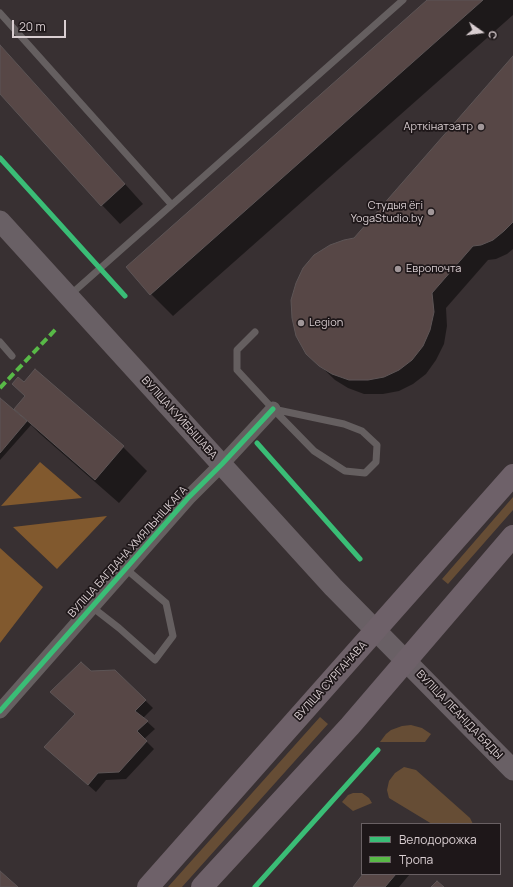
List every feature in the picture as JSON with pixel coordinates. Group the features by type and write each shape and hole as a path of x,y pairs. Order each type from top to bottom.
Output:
{"main road":[{"name":"ВУЛІЦА КУЙБЫШАВА","path":"0,221 333,587 406,661"},
{"name":"ВУЛІЦА СУРГАНАВА","path":"148,887 513,475"},
{"path":"202,887 350,726 513,536"},
{"name":"ВУЛІЦА ЛЕАНІДА БЯДЫ","path":"406,661 513,770"}],"street":[{"name":"ВУЛІЦА БАГДАНА ХМЯЛЬНІЦКАГА","path":"0,711 188,498 273,409"}],"lane":[{"path":"68,296 403,0"},
{"path":"0,14 171,204"},
{"path":"255,332 237,350 237,370 273,409 314,451 345,471 364,473 376,462 377,446 362,431 344,424 273,409"},
{"path":"0,342 12,356"},
{"path":"92,607 119,628 155,660 173,636 166,603 126,569"}],"shaded area":[{"path":"40,462 82,498 1,506"},
{"path":"513,497 513,510 448,584 442,579"},
{"path":"107,516 57,569 13,527"},
{"path":"0,548 43,587 0,643"},
{"path":"320,717 328,724 182,887 168,887"},
{"path":"411,725 422,728 431,734 425,742 380,742 391,730 402,726"},
{"path":"404,767 416,770 470,818 472,823 430,823 389,798 387,790 389,781 395,773"},
{"path":"353,793 362,793 369,798 372,803 353,811 342,802 348,795"}],"building":[{"path":"427,0 483,0 150,295 126,267"},
{"path":"0,45 125,184 101,206 0,94"},
{"path":"513,56 513,222 493,240 481,245 473,246 432,293 434,312 430,330 423,346 412,360 399,370 384,377 368,380 349,380 332,374 319,366 306,354 296,336 292,318 291,300 296,283 303,268 314,255 330,245 354,238"},
{"path":"35,369 124,446 95,480 14,409 25,396 12,384 18,377 24,382"},
{"path":"0,398 27,421 0,453"},
{"path":"81,662 91,671 115,670 146,700 135,711 148,721 137,731 147,741 119,772 98,773 88,785 44,747 75,714 50,692"},
{"path":"0,871 18,887 0,887"},
{"path":"362,875 395,875 385,887 353,887"},
{"path":"437,881 444,887 431,887"}],"marked path":[{"path":"0,388 56,329"}],"cycle path":[{"path":"0,158 125,296"},
{"path":"0,711 188,498 273,409"},
{"path":"257,443 360,559"},
{"path":"255,887 378,750"}],"place":[{"name":"Арткінатэатр","path":"481,127"},
{"name":"Студыя ёгі YogaStudio.by","path":"431,212"},
{"name":"Европочта","path":"398,269"},
{"name":"Legion","path":"301,323"}]}
